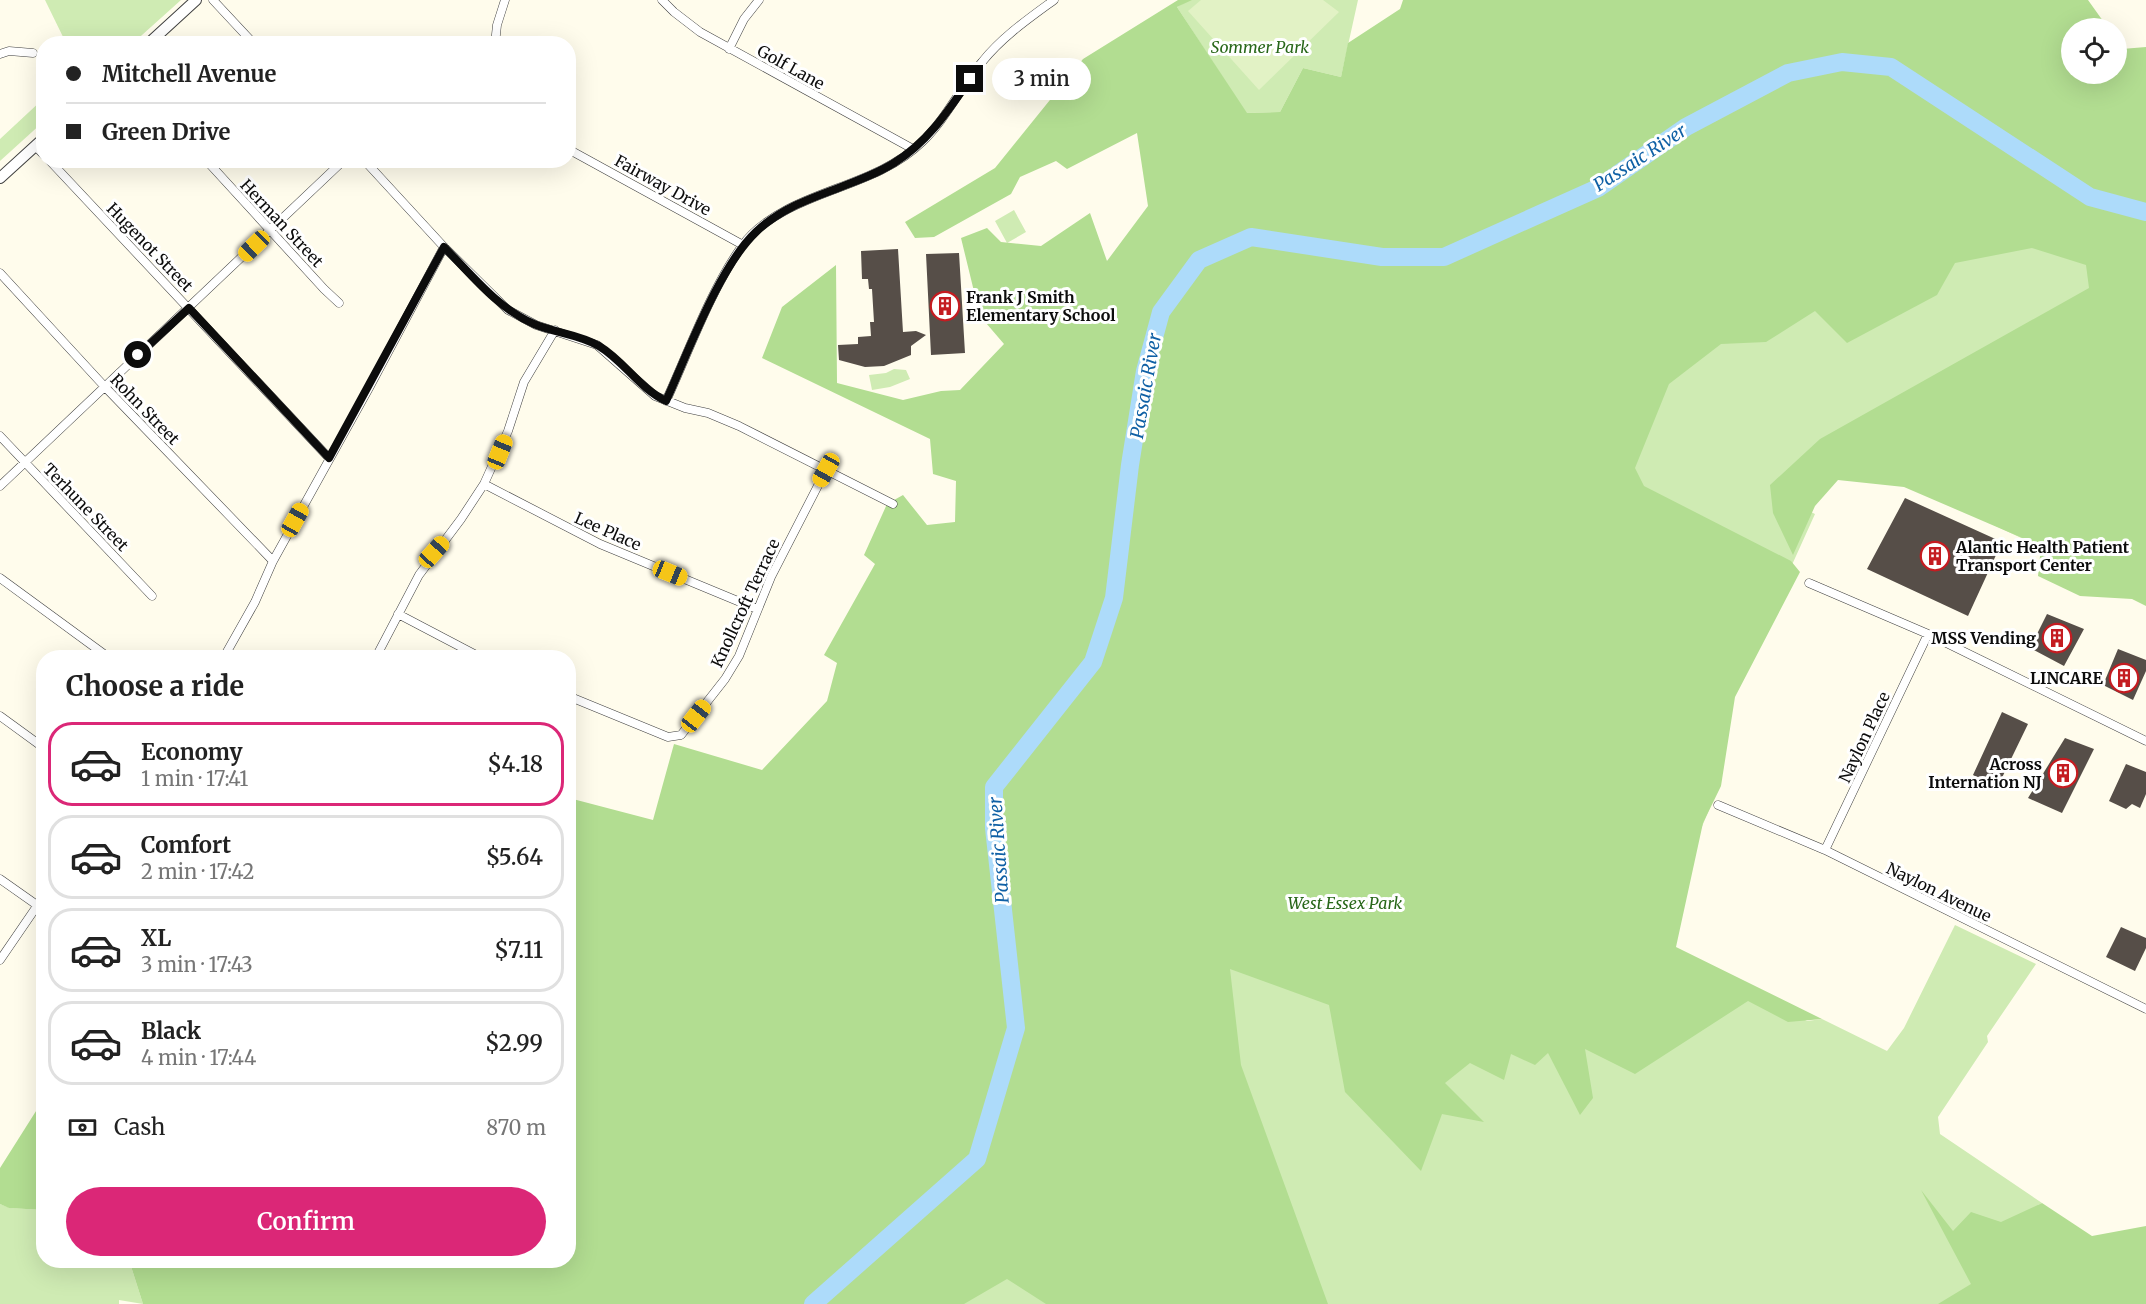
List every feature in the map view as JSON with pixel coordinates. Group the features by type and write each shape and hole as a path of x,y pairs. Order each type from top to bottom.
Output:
{"street":[{"path":"157,36 196,0"},
{"path":"213,0 247,36"},
{"path":"496,36 505,0"},
{"name":"Golf Lane","path":"662,0 689,25 729,49 913,149"},
{"path":"729,49 744,19 759,0"},
{"path":"666,401 714,297 743,245 773,218 790,208 862,179 894,163 913,149 939,124 980,63 997,45 1054,0"},
{"path":"0,54 9,51 33,52"},
{"path":"0,178 35,146"},
{"name":"Fairway Drive","path":"576,153 743,245"},
{"name":"Hugenot Street","path":"57,168 329,458"},
{"name":"Herman Street","path":"213,168 339,303"},
{"path":"0,486 336,168"},
{"path":"370,168 444,247 508,310 536,325 597,345 641,385 666,401 708,412 739,426 893,504"},
{"path":"228,650 255,602 273,561 444,247"},
{"name":"Rohn Street","path":"0,273 105,387 273,561"},
{"path":"380,650 419,575 484,484 508,431 524,382 555,330"},
{"name":"Terhune Street","path":"0,436 152,596"},
{"name":"Knollcroft Terrace","path":"576,699 668,737 681,735 725,679 739,656 785,546 826,470"},
{"name":"Lee Place","path":"484,484 600,544 758,609"},
{"path":"0,578 98,650"},
{"path":"1809,583 1928,634 2146,741"},
{"path":"398,614 467,650"},
{"name":"Naylon Place","path":"1825,850 1928,634"},
{"path":"0,716 36,742"},
{"name":"Naylon Avenue","path":"1718,805 1825,850 2146,1009"},
{"path":"0,879 36,905"},
{"path":"0,960 36,913"}],"green space":[{"path":"45,0 181,0 141,36 63,36"},
{"path":"1178,0 1192,0 1177,7 1247,113 1280,112 1303,68 1341,77 1348,43 1400,9 1403,0 2088,0 2101,18 2061,18 2061,84 2127,84 2127,49 2146,47 2146,606 2132,599 2080,596 2038,576 2041,546 1904,487 1838,480 1815,506 1793,555 1773,513 1770,485 1820,439 2089,288 2086,265 2032,248 1955,263 1937,295 1847,343 1815,311 1766,342 1721,344 1669,384 1635,468 1644,486 1791,561 1800,572 1735,697 1721,786 1703,823 1676,947 1822,1019 1788,1022 1748,1001 1635,1074 1585,1049 1593,1098 1580,1115 1548,1053 1535,1065 1511,1054 1504,1080 1470,1063 1445,1083 1484,1122 1442,1114 1421,1171 1345,1092 1329,1005 1230,969 1241,1065 1328,1304 1046,1304 1007,1279 964,1304 143,1304 132,1268 576,1268 576,800 653,820 674,744 762,770 827,701 837,663 824,655 875,564 864,555 887,504 903,495 927,525 955,522 956,481 933,474 930,439 762,358 782,307 836,265 837,383 903,400 941,391 960,390 1004,344 980,316 961,238 987,228 1001,242 1041,246 1090,213 1107,261 1148,206 1137,133 1067,169 1056,161 1020,177 1011,194 934,237 915,238 905,222 995,168 1083,59"},
{"name":"Sommer Park","path":"1190,0 1358,0 1341,77 1303,68 1280,112 1246,113 1177,7"},
{"path":"1201,0 1323,0 1339,12 1259,90 1188,11"},
{"path":"36,106 36,128 0,161 0,139"},
{"name":"West Essex Park","path":"1619,193 2146,252 2146,597 1854,459 1789,501 1815,514 1694,781 1716,793 1653,944 1807,1021 1822,1019 1887,1051 1904,1028 1955,925 2036,964 1987,1036 1988,1042 1938,1117 1940,1134 2042,1203 2038,1205 2146,1304 851,1304"},
{"path":"1014,210 1026,232 1007,243 995,221"},
{"path":"894,369 906,370 910,379 890,387 872,390 869,375 886,373"},
{"path":"36,1111 36,1210 9,1208 0,1204 0,1168"},
{"path":"1921,1190 1953,1231 1971,1212 2001,1222 2042,1203 2092,1236 2146,1226 2146,1304 1938,1304 1971,1284"},
{"path":"0,1204 10,1208 36,1210 36,1268 132,1268 143,1304 119,1300 119,1304 0,1304"}],"building":[{"path":"898,249 903,332 916,331 926,335 911,346 911,355 884,366 865,367 839,360 838,345 858,344 858,337 871,336 870,322 874,322 872,289 869,289 868,279 862,279 861,251"},
{"path":"959,253 965,353 931,355 926,254"},
{"name":"Alantic Health Patient Transport Center","path":"1905,498 2002,542 1968,616 1867,569"},
{"name":"MSS Vending","path":"2047,614 2084,629 2064,666 2030,648"},
{"name":"LINCARE","path":"2118,649 2146,660 2146,671 2133,700 2103,685"},
{"path":"2002,712 2028,724 1997,788 1973,775"},
{"name":"Across Internation NJ","path":"2065,738 2094,749 2062,813 2028,798"},
{"path":"2126,764 2146,772 2146,794 2140,808 2132,804 2126,809 2109,801"},
{"path":"2121,927 2146,938 2146,948 2135,971 2106,957"}],"waterway":[{"name":"Passaic River","path":"813,1304 977,1159 1016,1028 994,828 994,787 1093,662 1114,598 1130,465 1145,371 1161,312 1199,260 1251,237 1382,257 1444,257 1598,188 1686,127 1788,73 1842,62 1891,67 2090,197 2146,212"}],"place":[{"name":"Frank J Smith Elementary School","path":"945,306"},
{"name":"Alantic Health Patient Transport Center","path":"1935,556"},
{"name":"MSS Vending","path":"2057,638"},
{"name":"LINCARE","path":"2124,678"},
{"name":"Across Internation NJ","path":"2063,773"}],"route":[{"path":"138,355 189,308 329,458 444,247 508,310 536,325 597,345 641,385 666,401 732,263 743,245 757,230 790,208 862,179 894,163 921,144 939,124 970,79"}]}
